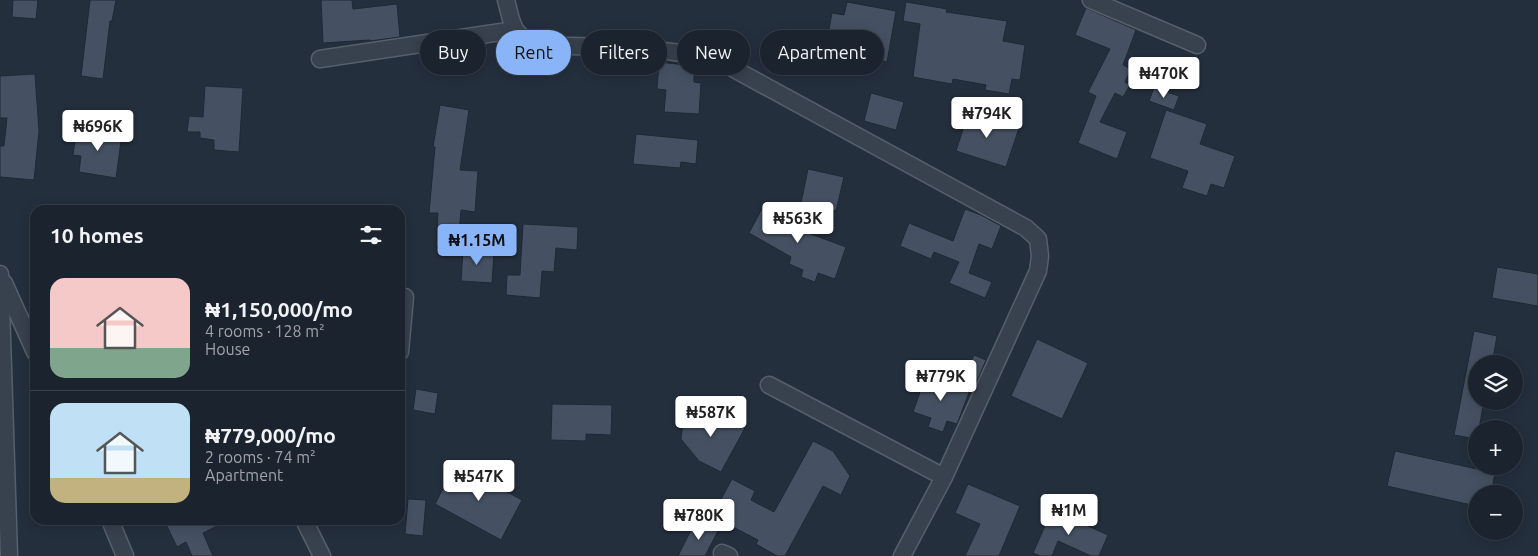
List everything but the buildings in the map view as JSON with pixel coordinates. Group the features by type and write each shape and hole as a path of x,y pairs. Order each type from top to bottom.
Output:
{"street":[{"path":"506,0 514,30"},
{"path":"1091,0 1197,45"},
{"path":"320,59 496,33"},
{"path":"571,47 669,51 698,56 723,64 1026,228 1038,239 1040,256 1038,271 944,478 902,556"},
{"path":"0,273 30,341"},
{"path":"0,273 9,556"},
{"path":"769,385 944,478"},
{"path":"112,525 125,556"},
{"path":"306,525 322,556"}]}
